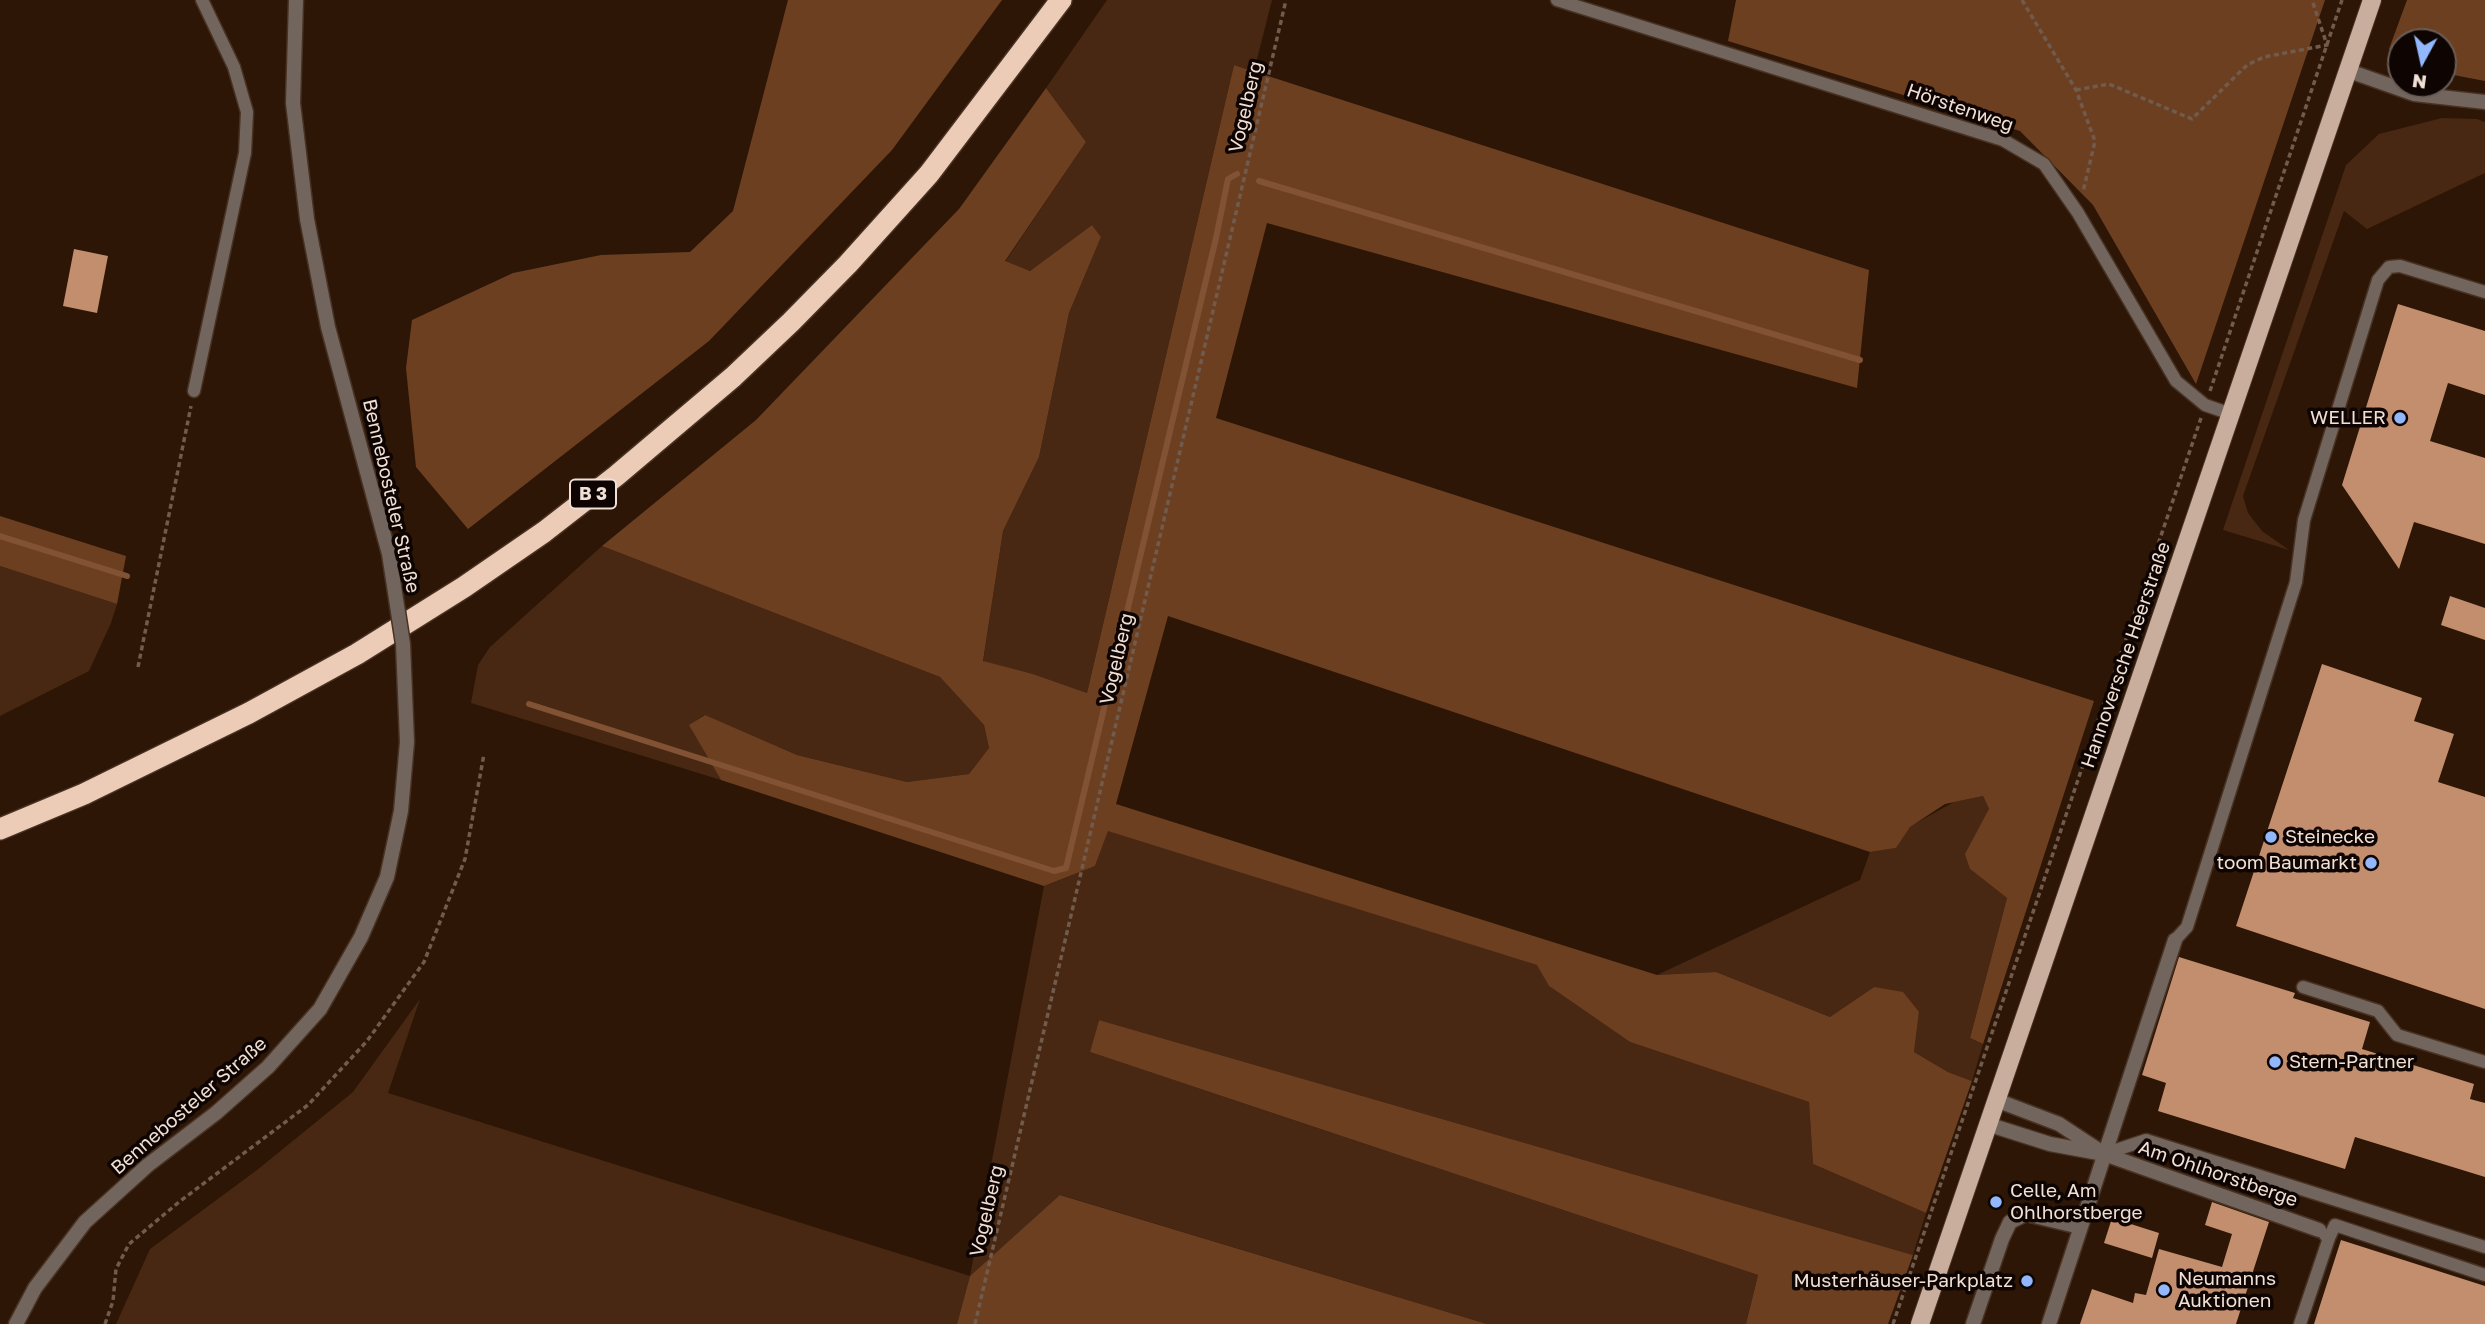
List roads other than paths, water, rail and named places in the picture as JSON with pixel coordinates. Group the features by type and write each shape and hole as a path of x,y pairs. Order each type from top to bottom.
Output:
{"highway":[{"name":"B 3","path":"0,829 84,794 225,725 358,654 464,587 544,532 616,476 733,377 848,264 929,174 1061,0"}],"main road":[{"name":"Hannoversche Heerstraße","path":"1920,1324 2372,0"}],"street":[{"name":"Bennebosteler Straße","path":"16,1324 35,1288 85,1222 148,1164 216,1113 268,1067 320,1009 361,937 387,877 401,810 407,742 403,644 389,554 328,327 307,219 293,103 296,0"},
{"path":"2349,71 2414,94 2485,102"},
{"path":"2049,1324 2175,940"},
{"name":"Am Ohlhorstberge","path":"1996,1100 2059,1124 2104,1154"},
{"name":"Am Ohlhorstberge","path":"1987,1124 2050,1144 2104,1154 2324,1234"},
{"path":"1973,1324 2010,1222 2026,1214 2080,1227"}],"lane":[{"path":"194,391 245,153 247,113 234,67 202,0"},
{"name":"Hörstenweg","path":"1557,0 2003,140 2044,164 2078,213 2176,381 2205,405 2231,414"},
{"path":"2175,940 2187,928 2296,582 2304,520 2378,280 2389,267 2400,266 2485,292"},
{"path":"2304,987 2378,1011 2397,1035 2485,1062"},
{"path":"2104,1154 2146,1139 2485,1247"},
{"path":"2300,1324 2324,1234 2335,1225 2485,1275"}],"waterway":[{"path":"529,704 1054,871 1066,868 1228,179 1237,174"},
{"path":"1259,181 1860,360"},
{"path":"0,536 127,576"}],"place":[{"name":"WELLER","path":"2400,418"},
{"name":"Steinecke","path":"2271,837"},
{"name":"toom Baumarkt","path":"2371,863"},
{"name":"Stern-Partner","path":"2275,1062"},
{"name":"Celle, Am Ohlhorstberge","path":"1996,1202"},
{"name":"Musterhäuser-Parkplatz","path":"2027,1281"},
{"name":"Neumanns Auktionen","path":"2164,1290"}]}
